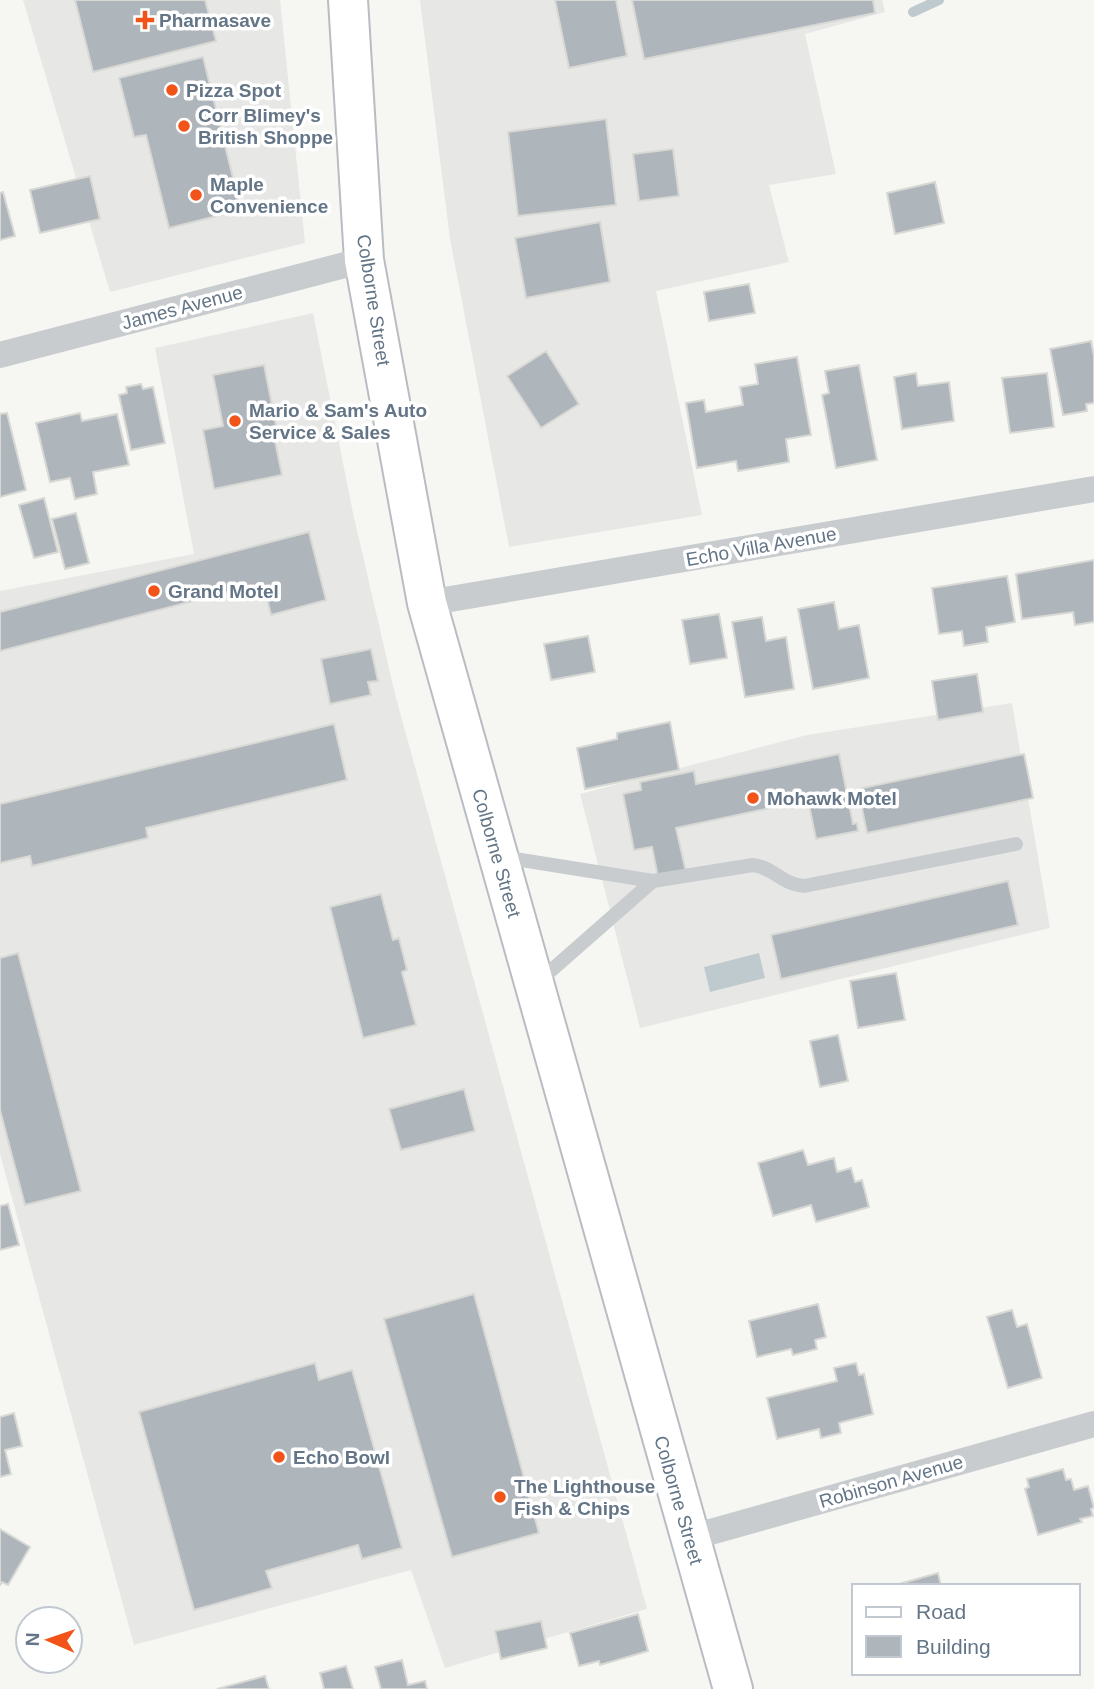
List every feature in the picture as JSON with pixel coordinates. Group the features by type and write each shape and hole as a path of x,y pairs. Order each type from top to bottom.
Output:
{"main road":[{"name":"Colborne Street","path":"348,0 364,260 427,603 733,1689"}],"street":[{"name":"James Avenue","path":"0,355 364,260"},
{"name":"Echo Villa Avenue","path":"427,603 1094,489"},
{"name":"Robinson Avenue","path":"689,1538 1094,1423"}],"lane":[{"path":"498,856 653,881 752,865 768,869 791,885 804,886 1016,844"},
{"path":"534,985 653,881"}],"shaded area":[{"path":"23,0 280,0 305,243 110,292"},
{"path":"420,0 882,0 885,12 805,34 836,174 769,185 789,262 656,291 702,515 509,547 450,239"},
{"path":"313,313 353,513 395,694 647,1609 445,1668 411,1570 134,1645 0,1154 0,591 194,554 155,348"},
{"path":"1012,703 1050,928 640,1028 580,794 807,735"},
{"path":"759,953 765,978 710,992 704,967"}],"building":[{"name":"Pharmasave","path":"75,0 205,0 216,41 93,72"},
{"path":"555,0 616,0 627,56 569,68"},
{"path":"632,0 873,0 875,13 644,59"},
{"path":"203,57 241,210 169,228 146,135 134,137 119,78"},
{"path":"606,119 616,205 518,216 508,132"},
{"path":"673,149 679,196 639,201 633,154"},
{"path":"90,176 100,219 40,233 30,190"},
{"path":"935,182 944,223 895,234 887,193"},
{"path":"3,192 15,236 0,240 0,193"},
{"path":"600,222 610,282 526,298 515,238"},
{"path":"749,284 755,313 709,321 704,292"},
{"path":"1091,341 1094,356 1094,403 1086,404 1087,411 1063,415 1050,349"},
{"path":"546,351 579,404 541,428 507,376"},
{"path":"797,357 811,435 786,439 789,462 738,471 736,461 697,468 686,403 704,400 706,412 743,405 740,387 758,384 755,364"},
{"path":"264,365 278,435 274,436 282,475 214,489 203,430 223,426 213,375"},
{"path":"859,365 877,460 836,468 822,395 829,393 825,371"},
{"path":"916,373 918,386 949,382 954,421 902,429 894,377"},
{"path":"1047,373 1054,427 1010,433 1002,378"},
{"path":"141,384 143,389 153,387 165,443 131,450 119,395 127,393 126,387"},
{"path":"7,413 26,490 0,497 0,414"},
{"path":"80,413 82,421 117,414 129,465 93,472 97,494 75,499 70,478 50,482 36,423"},
{"path":"44,498 58,552 34,558 19,505"},
{"path":"76,513 89,563 65,569 52,519"},
{"name":"Grand Motel","path":"309,532 326,600 271,615 263,583 0,651 0,612"},
{"path":"1094,560 1094,622 1075,625 1073,612 1022,619 1016,574"},
{"path":"1007,576 1015,622 986,627 988,642 964,646 962,631 939,634 932,588"},
{"path":"834,602 839,629 859,625 869,678 813,689 798,609"},
{"path":"719,614 727,658 690,664 682,620"},
{"path":"762,617 766,641 786,637 794,689 745,697 732,622"},
{"path":"588,636 595,672 551,680 544,644"},
{"path":"371,649 378,681 368,682 371,695 330,704 321,659"},
{"path":"977,674 983,712 938,720 932,681"},
{"path":"670,722 679,770 585,789 577,748 617,739 617,733"},
{"path":"334,724 347,780 146,828 148,838 32,866 30,856 0,863 0,804"},
{"path":"839,754 853,824 857,823 858,831 816,839 808,800 676,828 686,872 658,877 652,847 634,850 623,794 641,790 640,782 694,771 696,784"},
{"path":"1024,754 1033,798 867,833 858,789"},
{"path":"1008,881 1018,925 781,979 771,935"},
{"path":"381,894 393,940 399,938 407,970 402,972 416,1025 363,1038 330,907"},
{"path":"18,953 81,1191 25,1205 0,1110 0,958"},
{"path":"896,973 905,1020 858,1028 850,981"},
{"path":"838,1035 848,1081 820,1087 810,1041"},
{"path":"464,1089 475,1131 401,1150 389,1109"},
{"path":"803,1150 808,1165 834,1158 837,1172 851,1168 855,1182 862,1180 869,1207 816,1222 811,1205 773,1216 758,1163"},
{"path":"8,1204 19,1245 0,1250 0,1206"},
{"path":"474,1294 539,1533 452,1557 384,1319"},
{"path":"818,1304 826,1337 815,1340 817,1349 793,1355 791,1349 757,1357 749,1321"},
{"path":"1012,1310 1017,1327 1027,1324 1042,1378 1008,1388 987,1317"},
{"path":"315,1363 319,1380 352,1370 402,1548 362,1559 358,1545 266,1571 272,1588 194,1610 139,1412"},
{"path":"856,1363 859,1375 864,1374 873,1414 839,1423 841,1433 821,1438 819,1429 777,1439 767,1398 837,1381 834,1368"},
{"path":"14,1413 22,1446 5,1450 11,1474 0,1477 0,1417"},
{"path":"1063,1469 1066,1480 1071,1479 1074,1490 1088,1486 1094,1508 1091,1509 1093,1516 1038,1535 1025,1489 1029,1487 1027,1479"},
{"path":"0,1529 30,1547 8,1585 2,1582 0,1585"},
{"path":"938,1573 941,1584 899,1584"},
{"path":"638,1614 648,1651 600,1665 599,1661 579,1666 570,1633"},
{"path":"541,1621 547,1648 501,1659 495,1631"},
{"path":"402,1660 408,1685 425,1681 427,1689 381,1689 375,1667"},
{"path":"346,1666 353,1689 324,1689 320,1673"},
{"path":"265,1676 269,1689 217,1689"}],"waterway":[{"path":"913,12 939,0"}],"place":[{"name":"Pharmasave","path":"145,20"},
{"name":"Pizza Spot","path":"172,90"},
{"name":"Corr Blimey's British Shoppe","path":"184,126"},
{"name":"Maple Convenience","path":"196,195"},
{"name":"Mario & Sam's Auto Service & Sales","path":"235,421"},
{"name":"Grand Motel","path":"154,591"},
{"name":"Mohawk Motel","path":"753,798"},
{"name":"Echo Bowl","path":"279,1457"},
{"name":"The Lighthouse Fish & Chips","path":"500,1497"}]}
